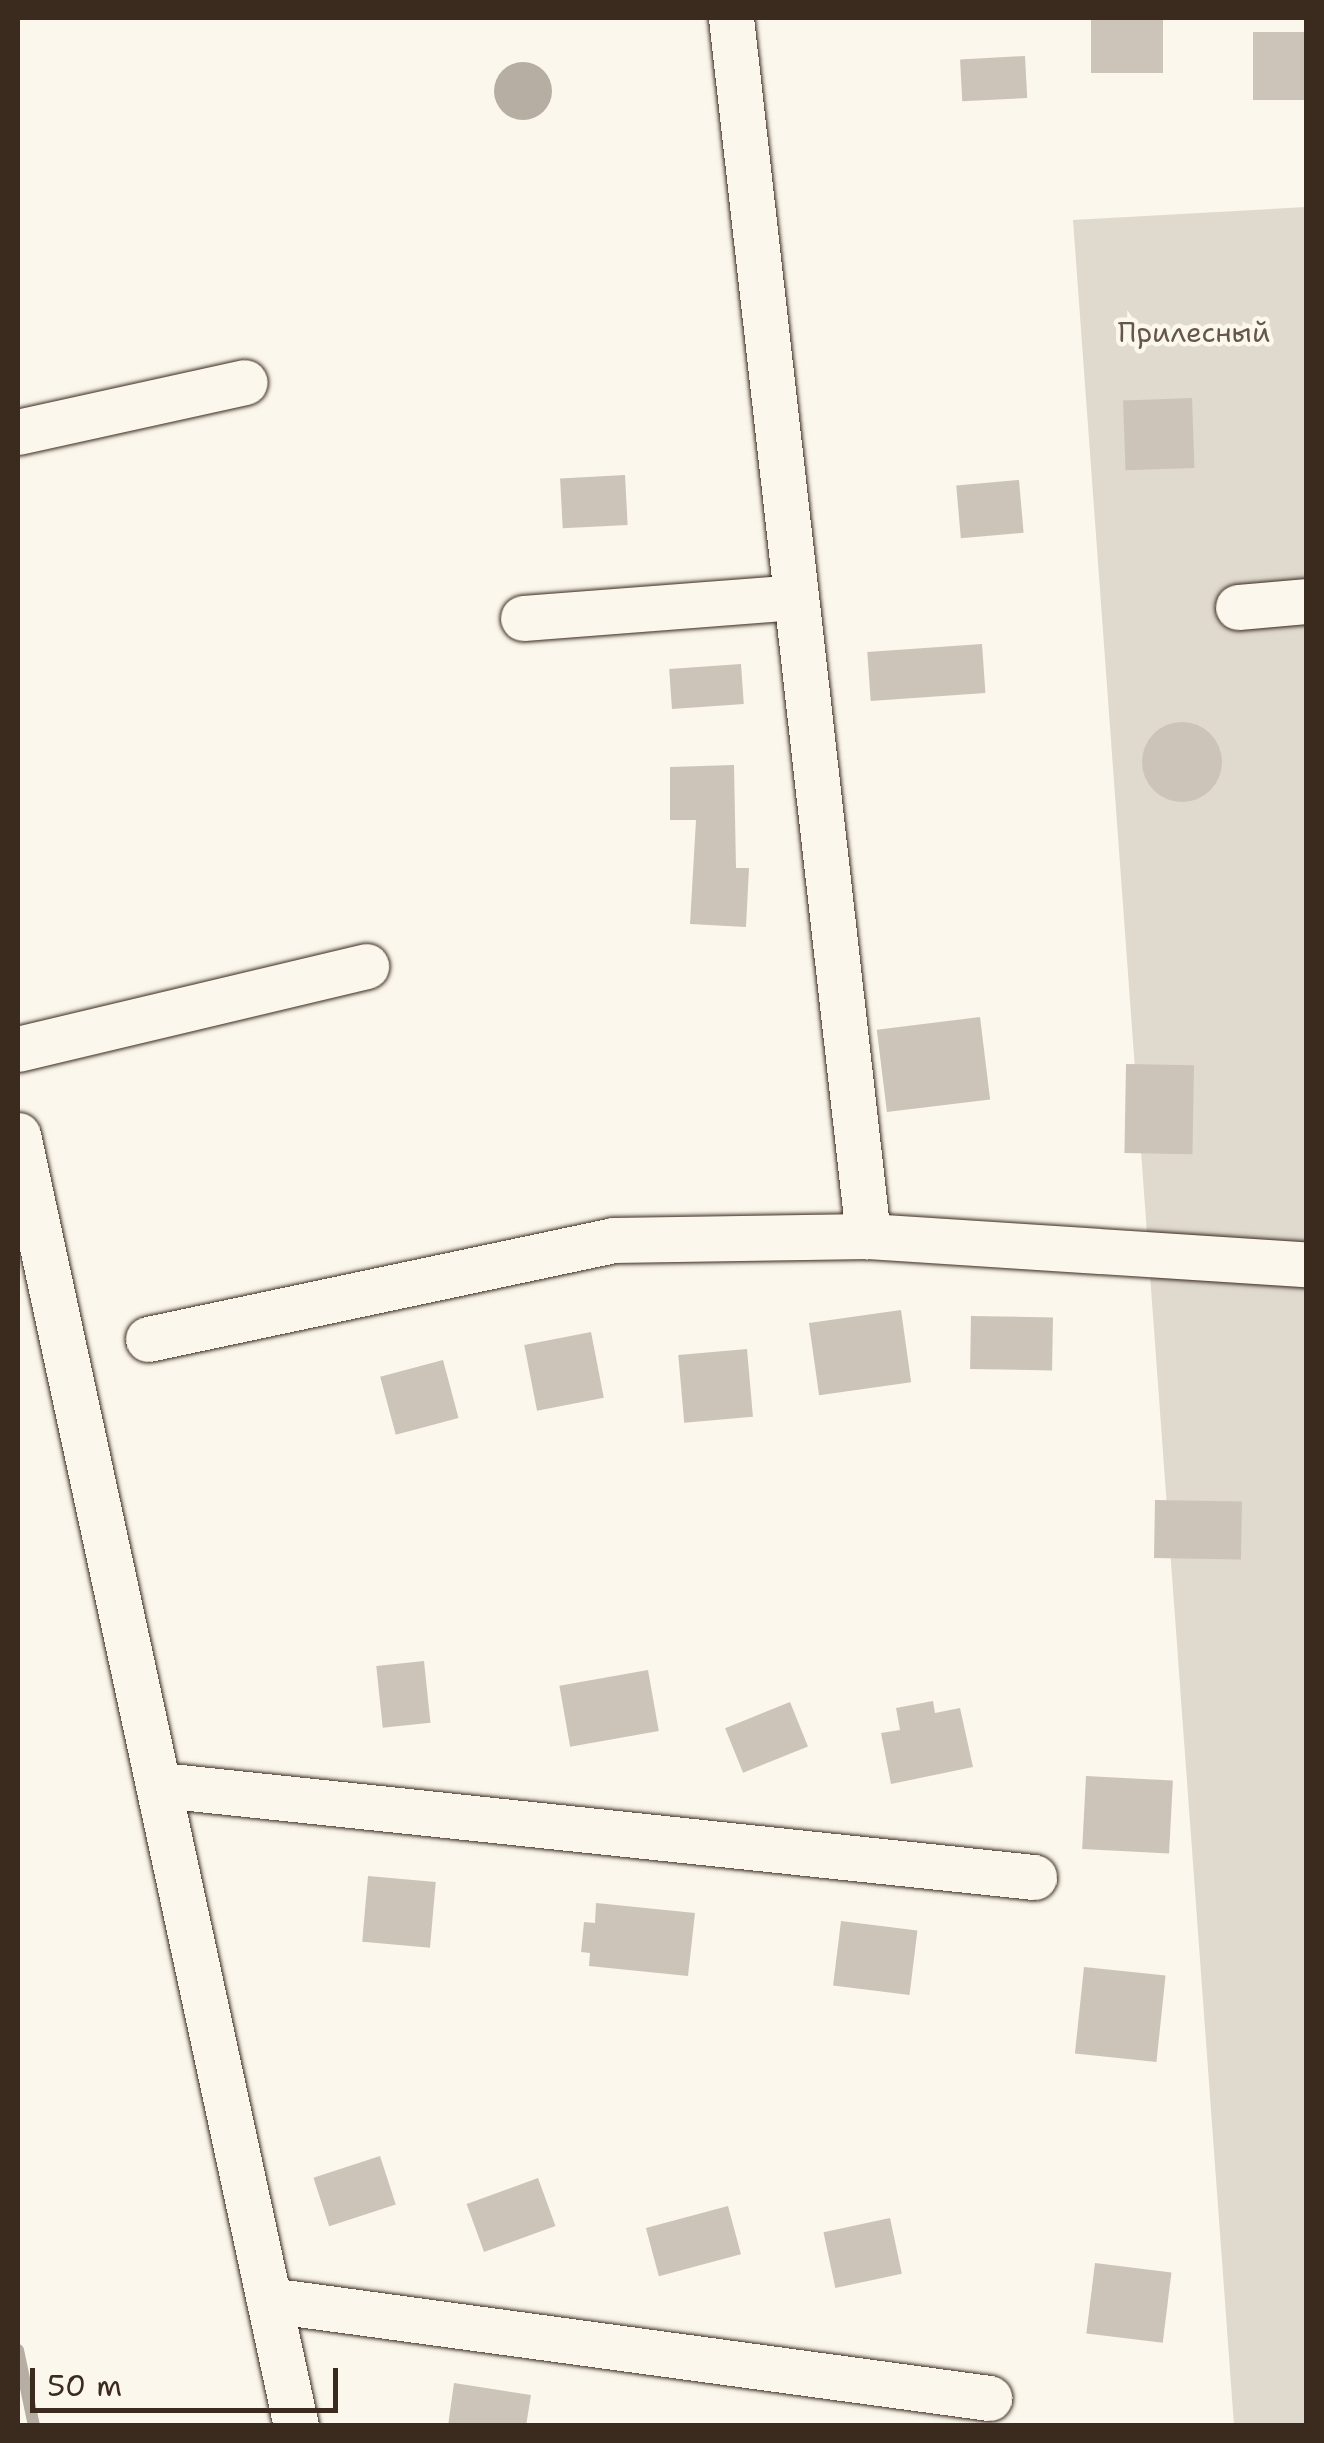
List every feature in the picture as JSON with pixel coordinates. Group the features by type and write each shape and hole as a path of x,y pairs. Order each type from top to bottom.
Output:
{"street":[{"path":"730,18 868,1236"},
{"path":"18,432 245,382"},
{"path":"523,618 795,597"},
{"path":"1238,607 1306,600"},
{"path":"18,1049 366,966"},
{"path":"18,1135 296,2426"},
{"path":"148,1339 613,1240 868,1236 1306,1264"},
{"path":"161,1785 1034,1876"},
{"path":"270,2300 989,2398"}],"green space":[{"name":"Прилесный","path":"1306,207 1306,2425 1234,2425 1073,220"}],"shaded area":[{"path":"523,62 544,70 552,91 544,112 523,120 502,112 494,91 502,70"}],"building":[{"path":"1091,18 1163,18 1163,73 1091,73"},
{"path":"1253,32 1306,32 1306,100 1253,100"},
{"path":"1025,56 1027,98 962,101 960,59"},
{"path":"1192,398 1194,468 1125,470 1123,400"},
{"path":"625,475 628,525 563,528 560,478"},
{"path":"1019,480 1024,533 961,538 956,485"},
{"path":"982,644 985,693 871,701 867,652"},
{"path":"741,664 744,704 672,709 669,669"},
{"path":"1182,722 1197,725 1210,734 1219,747 1219,777 1210,790 1197,799 1182,802 1167,799 1154,790 1145,777 1142,762 1145,747 1154,734 1167,725"},
{"path":"734,765 736,868 749,868 746,927 690,924 696,820 670,820 670,767"},
{"path":"980,1017 990,1099 887,1112 877,1030"},
{"path":"1126,1064 1194,1065 1192,1154 1124,1153"},
{"path":"901,1310 911,1382 819,1395 809,1323"},
{"path":"971,1316 1053,1317 1052,1370 970,1369"},
{"path":"591,1332 604,1398 537,1411 524,1345"},
{"path":"747,1349 753,1417 684,1423 678,1355"},
{"path":"443,1360 459,1418 396,1435 380,1377"},
{"path":"1155,1500 1242,1502 1241,1560 1154,1558"},
{"path":"424,1661 430,1723 383,1728 376,1666"},
{"path":"648,1670 659,1731 570,1747 559,1686"},
{"path":"933,1701 935,1713 960,1708 973,1767 891,1784 881,1733 900,1730 896,1708"},
{"path":"790,1702 808,1747 743,1773 725,1728"},
{"path":"1086,1776 1173,1781 1169,1853 1082,1849"},
{"path":"368,1876 436,1882 430,1948 362,1942"},
{"path":"596,1903 695,1913 688,1976 589,1966 590,1953 581,1952 584,1922 595,1923"},
{"path":"841,1921 917,1930 910,1995 833,1986"},
{"path":"1084,1967 1166,1976 1156,2062 1075,2054"},
{"path":"380,2156 396,2205 329,2226 313,2178"},
{"path":"538,2178 555,2226 484,2252 467,2204"},
{"path":"728,2206 741,2254 659,2276 646,2228"},
{"path":"890,2218 902,2274 835,2288 823,2232"},
{"path":"1095,2263 1171,2272 1163,2343 1086,2333"},
{"path":"454,2383 531,2395 526,2426 448,2426"}],"waterway":[{"path":"18,2350 34,2426"}]}
